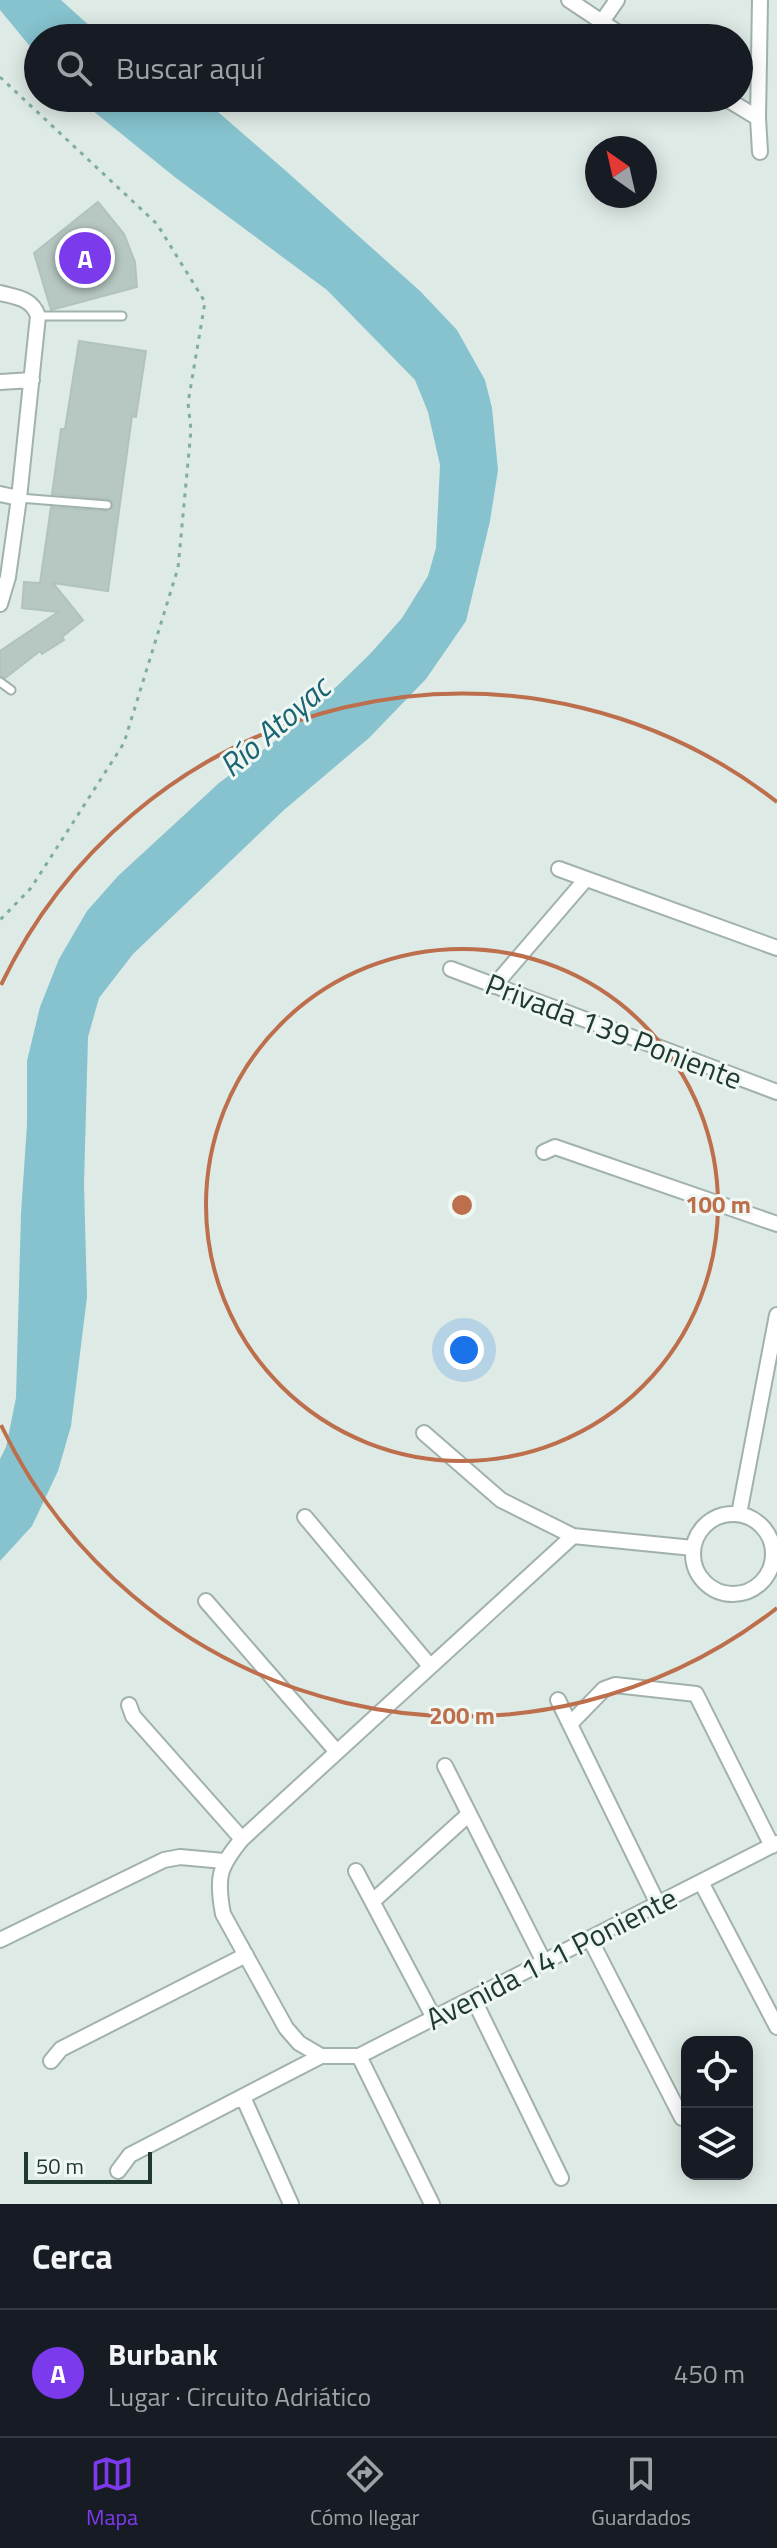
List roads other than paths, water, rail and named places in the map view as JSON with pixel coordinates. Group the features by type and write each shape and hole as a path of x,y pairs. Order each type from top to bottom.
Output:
{"street":[{"path":"569,0 601,23 617,0"},
{"path":"760,0 760,152"},
{"path":"748,112 758,118"},
{"path":"0,293 26,300 35,307 38,316 19,498 8,577 0,604"},
{"path":"0,382 32,380"},
{"path":"0,494 19,498"},
{"path":"559,869 777,948"},
{"path":"494,986 586,879"},
{"name":"Privada 139 Poniente","path":"451,969 777,1092"},
{"path":"544,1152 555,1147 777,1224"},
{"path":"739,1514 777,1315"},
{"path":"424,1433 501,1500 573,1536 693,1548"},
{"path":"739,1514 753,1519 774,1543 774,1568 746,1592 723,1593 703,1581 693,1560 693,1548 704,1526 715,1518 739,1514"},
{"path":"305,1517 430,1666"},
{"path":"321,2056 299,2043 286,2028 223,1914 219,1893 224,1861 242,1839 573,1536"},
{"path":"206,1601 337,1752"},
{"path":"570,1724 604,1689 615,1685 696,1694 775,1845"},
{"path":"558,1700 658,1904"},
{"path":"129,1705 133,1716 242,1839"},
{"path":"445,1766 544,1962"},
{"path":"373,1901 469,1814"},
{"name":"Avenida 141 Poniente","path":"118,2171 130,2155 321,2056 359,2056 775,1845"},
{"path":"0,1940 164,1860 180,1857 224,1861"},
{"path":"356,1871 434,2018"},
{"path":"701,1882 777,2027"},
{"path":"590,1939 681,2116"},
{"path":"51,2061 61,2049 246,1955"},
{"path":"473,1998 561,2178"},
{"path":"359,2056 432,2204"},
{"path":"243,2097 291,2204"}],"lane":[{"path":"38,316 122,316"},
{"path":"19,498 107,505"},
{"path":"0,682 11,690"}],"water":[{"path":"0,0 61,0 88,24 24,24 24,39 0,10"},
{"path":"94,112 218,112 286,171 420,291 457,330 485,380 492,408 498,470 490,521 466,621 426,679 369,738 284,810 133,954 99,998 88,1037 84,1184 87,1297 71,1426 58,1471 32,1526 0,1561 0,1459 6,1447 16,1398 27,1061 40,1007 59,959 87,911 118,876 219,783 299,723 370,654 402,618 428,576 436,548 440,465 428,412 415,380 327,290 176,178"}],"place":[{"name":"Burbank","path":"85,258"}],"water label":[{"name":"Río Atoyac","path":"274,726"}]}
